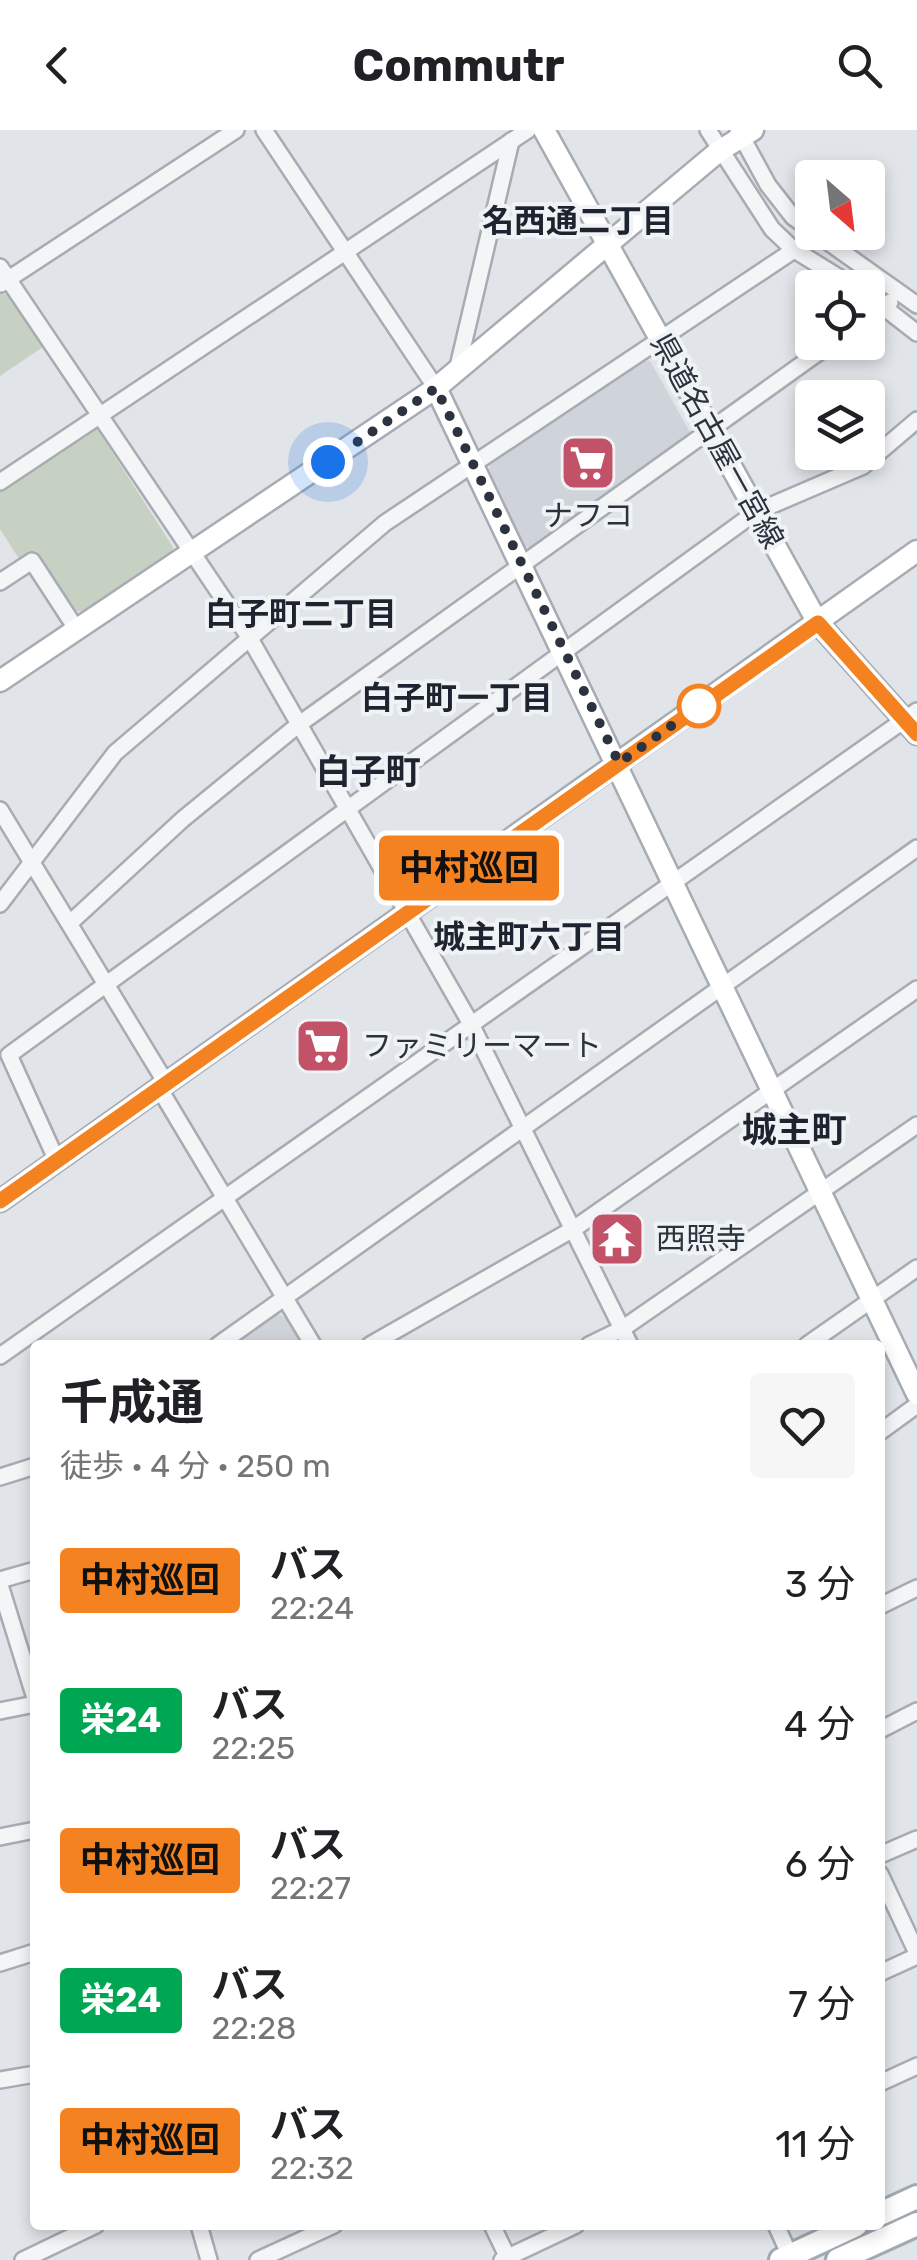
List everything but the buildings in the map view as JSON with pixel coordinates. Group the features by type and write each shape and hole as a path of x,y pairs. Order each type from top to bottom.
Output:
{"main road":[{"path":"885,2212 917,2197"},
{"path":"838,2260 917,2224"},
{"path":"788,2259 846,2230"}],"street":[{"path":"236,130 3,277 249,637 470,1024 628,1340"},
{"path":"264,130 436,388 476,464 917,1394"},
{"path":"0,482 528,130"},
{"name":"県道名古屋一宮線","path":"544,130 818,623 913,721"},
{"path":"708,130 772,228 794,249 827,270"},
{"path":"0,681 436,388 744,132 768,185 795,219"},
{"path":"457,372 511,141"},
{"path":"0,904 115,754 385,523 794,249"},
{"path":"837,250 917,306"},
{"path":"901,292 885,306 917,332"},
{"path":"70,923 183,820 298,725 809,360"},
{"path":"56,1161 9,1055 756,512 863,466 917,420"},
{"path":"0,1201 917,551"},
{"path":"0,582 32,561 77,630"},
{"path":"0,1356 673,882 913,721"},
{"path":"0,810 27,865 70,923 224,1196 311,1340"},
{"path":"225,1340 917,848"},
{"path":"0,886 27,865"},
{"path":"379,1340 575,1228 917,990"},
{"path":"600,1340 622,1329 917,1125"},
{"path":"814,1340 917,1268"},
{"path":"885,1428 917,1406"},
{"path":"0,1477 30,1468"},
{"path":"30,1572 0,1582 30,1684"},
{"path":"885,1604 917,1588"},
{"path":"0,1711 30,1702"},
{"path":"885,1728 917,1712"},
{"path":"0,1837 30,1831"},
{"path":"885,1853 917,1838"},
{"path":"885,1885 917,1954 885,1970"},
{"path":"0,1963 30,1954"},
{"path":"885,2081 917,2066"},
{"path":"0,2080 30,2075"},
{"path":"23,2260 86,2230"},
{"path":"200,2230 210,2260"},
{"path":"258,2260 323,2230"},
{"path":"494,2230 506,2259 566,2230"},
{"path":"778,2230 788,2259"}],"shaded area":[{"path":"642,360 650,361 691,434 532,548 525,546 489,471 490,462"},
{"path":"276,1313 290,1320 301,1340 238,1340"}],"green space":[{"path":"0,294 7,294 43,347 0,376"},
{"path":"96,427 173,547 172,555 82,612 74,610 36,551 20,560 0,529 0,489"}],"bus line":[{"name":"中村巡回","path":"0,1201 818,623 917,734"}],"place":[{"name":"ナフコ","path":"588,463"},
{"name":"ファミリーマート","path":"323,1046"},
{"name":"西照寺","path":"617,1239"}],"district":[{"name":"名西通二丁目","path":"578,221"},
{"name":"白子町二丁目","path":"301,614"},
{"name":"白子町一丁目","path":"457,698"},
{"name":"白子町","path":"368,772"},
{"name":"城主町六丁目","path":"529,937"},
{"name":"城主町","path":"794,1130"}],"route":[{"path":"328,462 436,388 619,763 705,702 699,706"}]}
